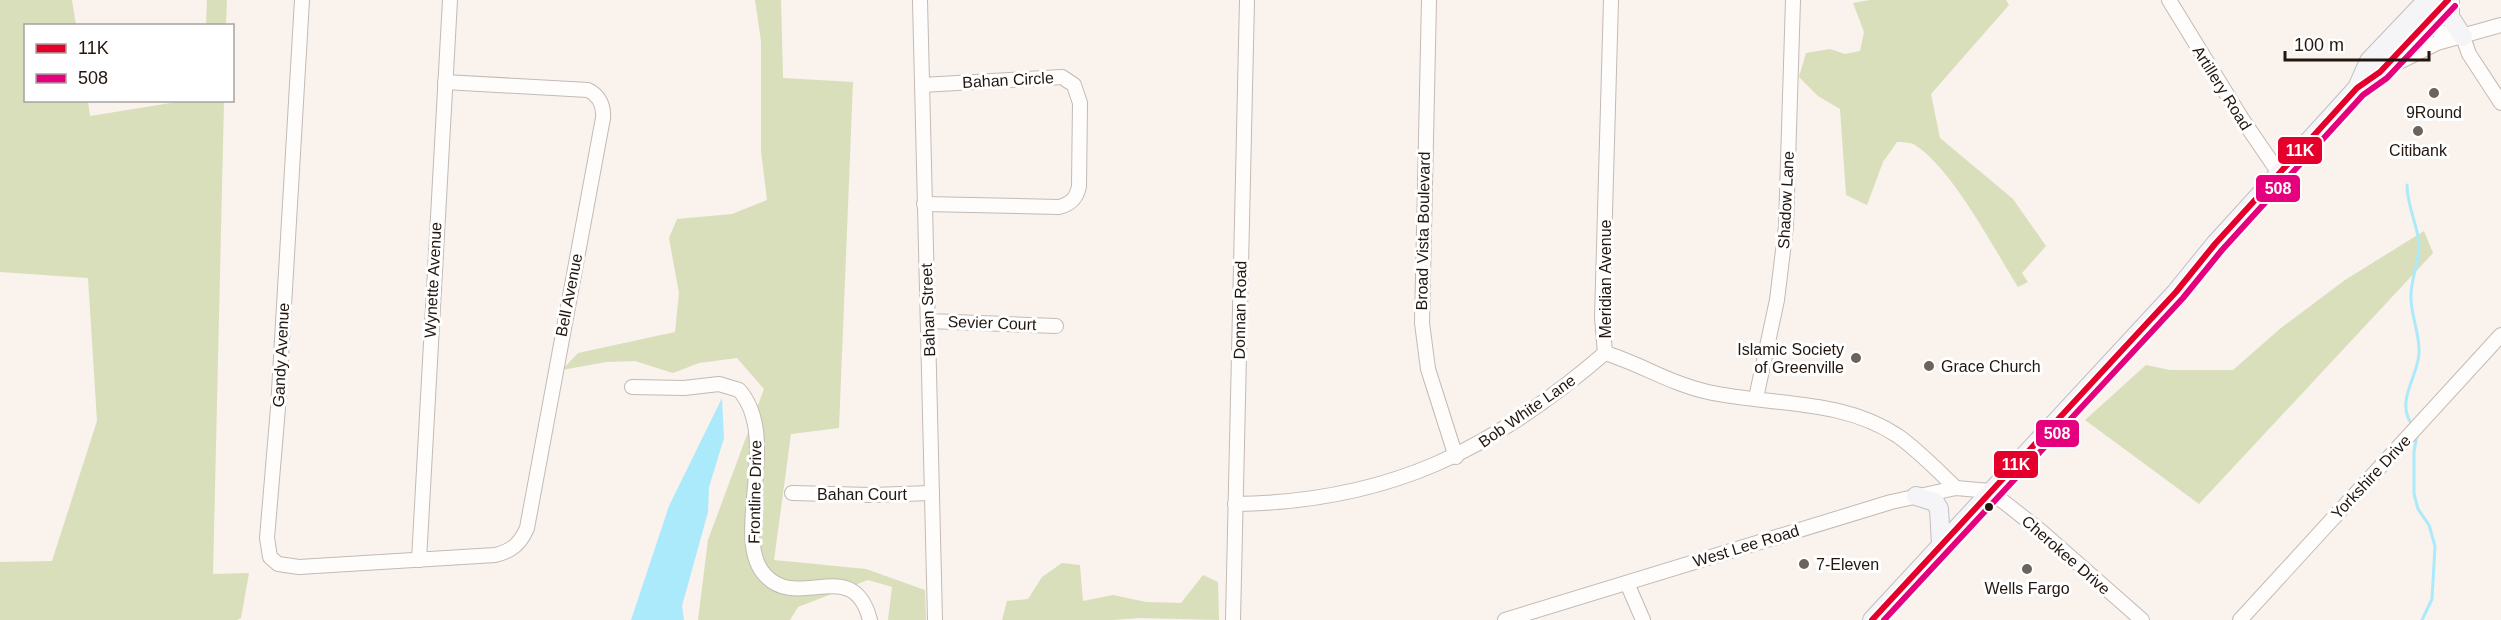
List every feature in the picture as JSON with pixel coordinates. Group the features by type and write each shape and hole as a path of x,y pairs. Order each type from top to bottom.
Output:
{"main road":[{"path":"2356,88 2369,61 2423,11 2449,0 2450,17 2463,37"},
{"path":"1872,620 1990,490 2176,292 2215,244 2356,88 2380,72 2423,11"},
{"path":"1916,496 1935,502 1939,509 1941,544"}],"street":[{"name":"Gandy Avenue","path":"302,0 268,551 274,562 290,567 419,560"},
{"name":"Wynette Avenue","path":"419,560 450,0"},
{"name":"Bahan Street","path":"920,0 935,620"},
{"name":"Donnan Road","path":"1233,620 1247,0"},
{"name":"Broad Vista Boulevard","path":"1429,0 1422,323 1428,369 1456,457"},
{"name":"Meridian Avenue","path":"1611,0 1602,318 1605,353 1624,359 1686,387 1711,393 1824,407 1868,420 1913,448 1956,488"},
{"name":"Shadow Lane","path":"1756,398 1777,300 1786,226 1793,0"},
{"name":"Artillery Road","path":"2169,0 2242,119 2280,173"},
{"path":"2423,11 2440,32 2463,37"},
{"path":"2380,72 2437,43 2501,25"},
{"path":"2463,37 2469,54 2501,103"},
{"name":"Bahan Circle","path":"922,85 1062,77 1074,85 1080,103 1079,186 1076,196 1069,204 1059,207 924,204"},
{"name":"Bell Avenue","path":"419,560 483,556 505,552 519,542 527,528 603,113 601,102 595,93 588,90 445,82"},
{"name":"Sevier Court","path":"928,321 1056,326"},
{"name":"Yorkshire Drive","path":"2240,620 2501,335"},
{"name":"Bob White Lane","path":"1235,504 1293,502 1346,494 1401,479 1456,457 1500,433 1605,353"},
{"name":"Frontline Drive","path":"632,387 684,388 719,384 739,390 751,410 756,433 753,546 759,567 770,580 789,589 828,585 846,588 864,604 870,620"},
{"name":"West Lee Road","path":"1505,620 1916,496 1956,488 1990,490"},
{"name":"Cherokee Drive","path":"1990,490 2042,532 2142,620"},
{"name":"Bahan Court","path":"792,493 871,495 932,493"},
{"path":"1627,583 1643,620"}],"green space":[{"path":"0,0 72,0 76,24 24,24 24,102 88,102 90,116 177,102 224,102 213,574 249,573 241,618 237,620 0,620 0,562 52,561 97,421 88,278 0,272"},
{"path":"207,0 227,0 226,24 206,24"},
{"path":"755,0 781,0 783,78 853,82 839,428 791,434 774,560 866,569 925,590 926,620 888,620 892,587 868,580 798,607 790,620 698,620 708,540 764,389 737,358 699,363 673,373 635,361 606,362 562,370 578,353 675,332 679,293 669,238 677,219 732,214 767,200 761,151 761,41"},
{"path":"1870,0 2006,0 2009,5 1931,94 1940,138 2013,199 2046,246 2022,273 2028,282 2018,287 1958,190 1929,156 1913,144 1897,142 1883,162 1867,205 1846,195 1840,109 1818,96 1799,77 1806,53 1830,49 1845,54 1860,51 1864,32 1853,3"},
{"path":"2424,231 2433,253 2199,504 2085,420 2146,365 2170,370 2233,370 2281,328 2345,280"},
{"path":"1062,563 1080,565 1083,601 1113,595 1146,602 1181,603 1203,575 1218,582 1219,620 1140,618 1002,620 1007,601 1028,599 1042,577"}],"water":[{"path":"722,398 724,438 709,487 708,512 682,606 684,620 631,620 669,506"}],"waterway":[{"path":"2407,185 2419,243 2411,298 2419,353 2406,406 2411,423"},
{"path":"2417,435 2414,452 2414,494 2418,509 2429,525 2435,546 2432,599 2422,620"}],"transit line":[{"name":"11K","path":"1872,620 2176,292 2215,244 2357,88 2380,72 2448,0"},
{"name":"508","path":"1884,620 2183,298 2222,250 2363,95 2387,78 2455,6"}],"place":[{"name":"9Round","path":"2434,93"},
{"name":"Citibank","path":"2418,131"},
{"name":"Islamic Society of Greenville","path":"1856,358"},
{"name":"Grace Church","path":"1929,366"},
{"name":"7-Eleven","path":"1804,564"},
{"name":"Wells Fargo","path":"2027,569"}]}
